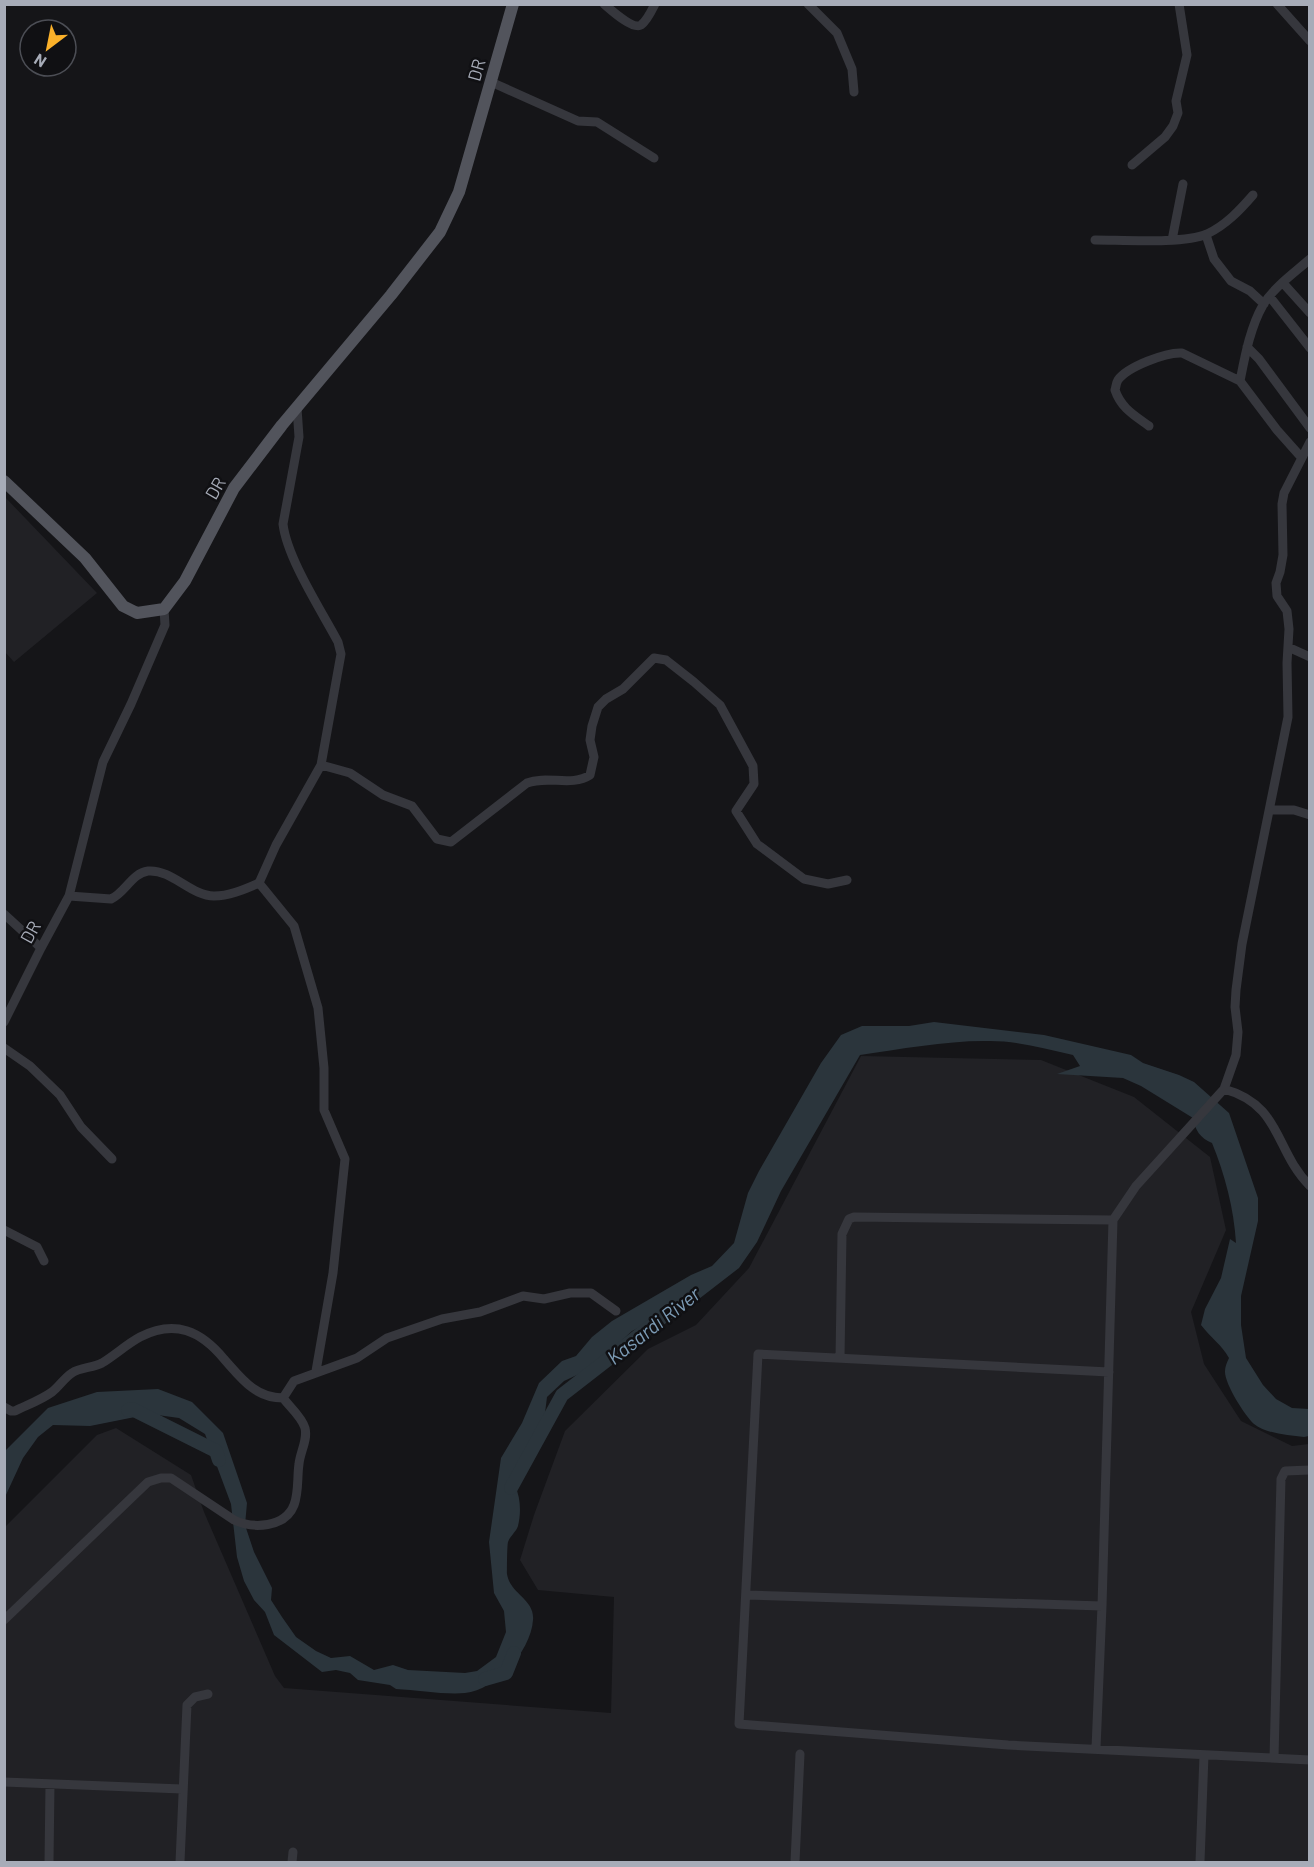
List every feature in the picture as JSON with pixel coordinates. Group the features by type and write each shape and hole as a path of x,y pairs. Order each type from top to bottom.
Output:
{"main road":[{"name":"DR","path":"164,609 185,581 234,488 440,232 459,192 513,4"},
{"path":"4,482 85,558 123,606 137,613 164,609"}],"street":[{"path":"604,4 630,24 638,26 642,24 656,4"},
{"path":"808,4 837,33 852,69 854,92"},
{"path":"1132,165 1165,137 1178,113 1177,94 1184,75 1187,54 1179,4"},
{"path":"1277,4 1310,41"},
{"path":"491,82 578,121 597,122 654,158"},
{"path":"1172,240 1183,184"},
{"path":"1095,240 1172,240 1206,235 1232,218 1253,195"},
{"path":"1206,235 1215,260 1231,281 1267,301 1310,348"},
{"path":"1240,381 1247,347 1267,301 1310,259"},
{"path":"1283,283 1310,313"},
{"path":"1247,347 1259,359 1310,428"},
{"path":"1149,426 1119,402 1114,390 1118,380 1135,368 1171,352 1182,353 1240,381 1277,430 1301,457"},
{"path":"69,896 111,899 147,871 158,872 204,895 213,896 231,894 259,883 276,845 321,765 341,654 338,642 285,536 283,524 299,437 297,408"},
{"path":"1096,1748 1113,1220 1136,1186 1220,1093 1236,1055 1238,1032 1235,1007 1242,944 1271,810 1288,717 1286,686 1289,629 1287,611 1277,596 1276,583 1283,555 1282,504 1284,493 1310,442"},
{"name":"DR","path":"4,1022 40,948 69,896 103,762 165,625 164,609"},
{"path":"1288,646 1310,657"},
{"path":"321,765 350,773 383,795 412,807 437,839 451,842 527,783 536,779 583,780 590,775 594,758 590,740 598,707 606,699 623,689 654,657 660,658 666,660 720,705 753,766 754,784 736,811 757,844 804,879 828,884 847,880"},
{"path":"1271,810 1294,810 1310,815"},
{"path":"259,883 294,926 318,1008 324,1068 324,1110 345,1159 333,1273 316,1371"},
{"path":"4,914 40,948"},
{"path":"4,1048 30,1066 60,1095 81,1126 112,1159"},
{"path":"1220,1093 1248,1098 1257,1104 1276,1131 1292,1164 1310,1186"},
{"path":"840,1358 842,1234 849,1219 854,1217 1113,1220"},
{"path":"4,1230 37,1247 44,1261"},
{"path":"283,1398 294,1381 316,1371 357,1358 387,1338 442,1319 480,1312 523,1296 544,1299 570,1293 591,1293 616,1311"},
{"path":"4,1407 15,1411 49,1394 72,1373 97,1365 141,1336 168,1328 190,1331 208,1343 255,1391 273,1398 283,1398"},
{"path":"1109,1372 758,1354 739,1724 1008,1745 1310,1760"},
{"path":"4,1620 148,1482 160,1478 171,1478 240,1523 265,1526 281,1521 293,1507 305,1427 283,1398"},
{"path":"1274,1758 1281,1479 1288,1470 1310,1470"},
{"path":"746,1595 1102,1606"},
{"path":"180,1863 187,1705 195,1697 208,1694"},
{"path":"795,1863 800,1755"},
{"path":"1200,1863 1204,1755"},
{"path":"4,1782 182,1790"},
{"path":"49,1863 50,1784"},
{"path":"292,1863 293,1852"}],"shaded area":[{"path":"4,496 97,593 14,662 5,652"},
{"path":"934,1022 1044,1035 1131,1055 1143,1063 1194,1082 1229,1113 1258,1198 1258,1221 1241,1296 1241,1325 1246,1358 1263,1385 1276,1399 1292,1408 1309,1409 1309,1436 1278,1434 1259,1427 1250,1420 1228,1383 1225,1371 1229,1358 1201,1325 1205,1309 1221,1278 1230,1239 1236,1243 1231,1205 1221,1167 1212,1143 1199,1133 1193,1118 1141,1086 1123,1078 1057,1074 1080,1066 1073,1055 1011,1042 975,1041 925,1045 860,1055 781,1191 757,1242 739,1268 673,1319 659,1318 632,1331 592,1368 564,1381 547,1397 543,1429 533,1452 522,1465 515,1486 520,1516 517,1528 508,1544 507,1574 513,1587 533,1613 531,1632 519,1656 500,1677 488,1685 465,1693 396,1689 390,1685 358,1680 350,1673 336,1670 322,1672 274,1635 265,1612 254,1600 244,1581 237,1557 231,1504 205,1434 179,1418 150,1414 90,1426 53,1425 38,1437 23,1458 5,1497 5,1451 48,1408 97,1392 158,1389 192,1402 223,1433 247,1503 245,1525 254,1552 272,1588 271,1600 296,1637 331,1658 350,1656 374,1670 393,1665 408,1670 465,1673 477,1671 496,1657 506,1632 504,1611 494,1593 489,1542 501,1458 522,1423 539,1383 562,1361 576,1356 592,1337 612,1321 691,1275 712,1266 734,1243 748,1193 759,1171 821,1063 841,1035 862,1026 909,1026"},
{"path":"861,1056 1041,1060 1134,1097 1210,1157 1226,1230 1191,1312 1204,1364 1241,1421 1292,1446 1309,1444 1309,1862 5,1862 5,1527 97,1435 116,1428 191,1475 204,1512 275,1676 284,1688 611,1713 614,1597 538,1590 520,1560 565,1431 648,1349 696,1325 749,1268"}],"waterway":[{"name":"Kasardi River","path":"511,1488 562,1395 674,1308"},
{"name":"Kasardi River","path":"128,1410 132,1409 216,1451 219,1460"},
{"name":"Kasardi River","path":"485,1679 506,1673 514,1653"}]}
